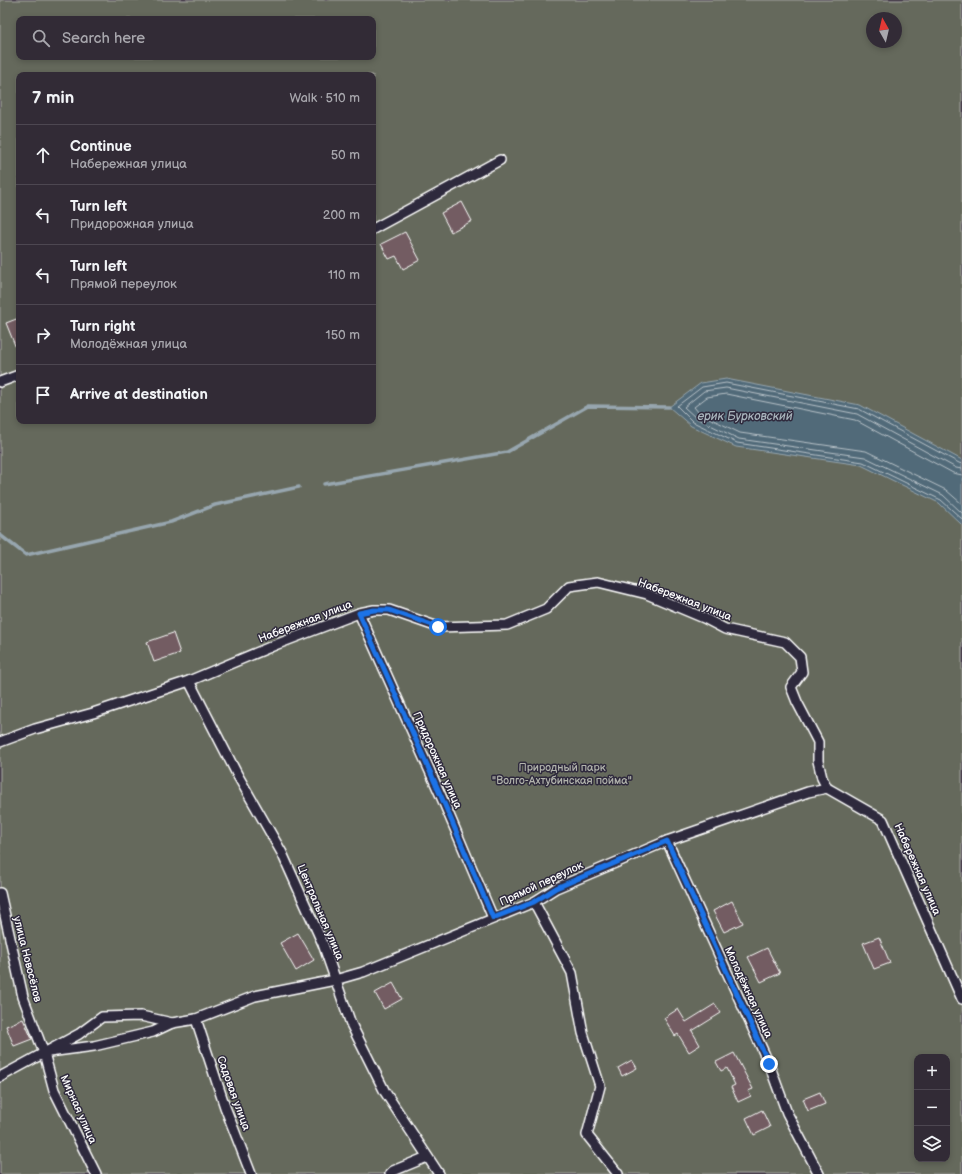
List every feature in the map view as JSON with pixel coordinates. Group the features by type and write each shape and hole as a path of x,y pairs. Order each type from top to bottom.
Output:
{"street":[{"path":"376,227 500,160"},
{"path":"0,382 16,376"},
{"name":"Набережная улица","path":"0,742 34,729 93,713 189,681 275,645 359,613 374,610 389,610 438,627 508,625 546,609 569,586 598,582 647,594 704,618 724,629 785,642 800,657 802,672 791,687 797,702 818,742 818,760 822,778 828,788 883,820 962,999"},
{"name":"Придорожная улица","path":"359,613 438,789 493,918"},
{"name":"Центральная улица","path":"189,681 238,776 282,853 324,944 351,1024 385,1092 439,1174"},
{"name":"Прямой переулок","path":"44,1053 94,1046 153,1032 172,1023 196,1019 255,996 335,980 363,972 534,902 556,888 667,841 808,792 828,788"},
{"name":"Молодёжная улица","path":"667,841 769,1064 787,1113 819,1174"},
{"name":"улица Новосёлов","path":"0,893 23,997 44,1053"},
{"path":"534,902 572,973 583,1033 600,1086 587,1135 618,1174"},
{"name":"Прямой переулок","path":"44,1053 79,1034 102,1017 141,1016 172,1023"},
{"name":"Садовая улица","path":"196,1019 225,1107 251,1174"},
{"path":"0,1077 44,1053"},
{"name":"Мирная улица","path":"44,1053 54,1090 96,1174"},
{"path":"390,1174 393,1171 427,1157"}],"green space":[{"name":"Природный парк \"Волго-Ахтубинская пойма\"","path":"0,0 962,0 962,1174 0,1174"}],"water":[{"name":"ерик Бурковский","path":"726,379 860,405 962,460 962,525 939,503 861,465 736,447 691,426 669,407 701,383"}],"building":[{"path":"462,202 472,221 451,232 441,213"},
{"path":"405,232 420,260 403,269 396,256 389,259 381,244"},
{"path":"16,319 16,348 6,323"},
{"path":"173,633 180,653 154,662 147,642"},
{"path":"732,901 743,923 724,932 713,911"},
{"path":"298,933 314,960 296,971 280,943"},
{"path":"879,937 890,963 874,969 863,943"},
{"path":"767,948 780,973 761,982 748,957"},
{"path":"393,983 402,999 384,1009 375,993"},
{"path":"715,1004 721,1013 692,1031 700,1045 689,1052 678,1034 675,1036 664,1018 678,1009 686,1022"},
{"path":"23,1019 32,1039 14,1046 6,1026"},
{"path":"734,1053 753,1089 748,1091 751,1096 738,1102 731,1087 735,1085 727,1068 721,1071 716,1062"},
{"path":"632,1060 637,1068 622,1076 618,1068"},
{"path":"820,1092 825,1104 808,1111 803,1099"},
{"path":"762,1110 770,1127 754,1135 746,1118"}],"waterway":[{"path":"324,484 507,452 588,406 669,407"},
{"path":"0,535 26,555 171,522 215,505 299,487"}],"route":[{"path":"438,627 389,610 374,610 359,613 441,796 493,918 534,902 556,888 667,841 769,1064"}]}
